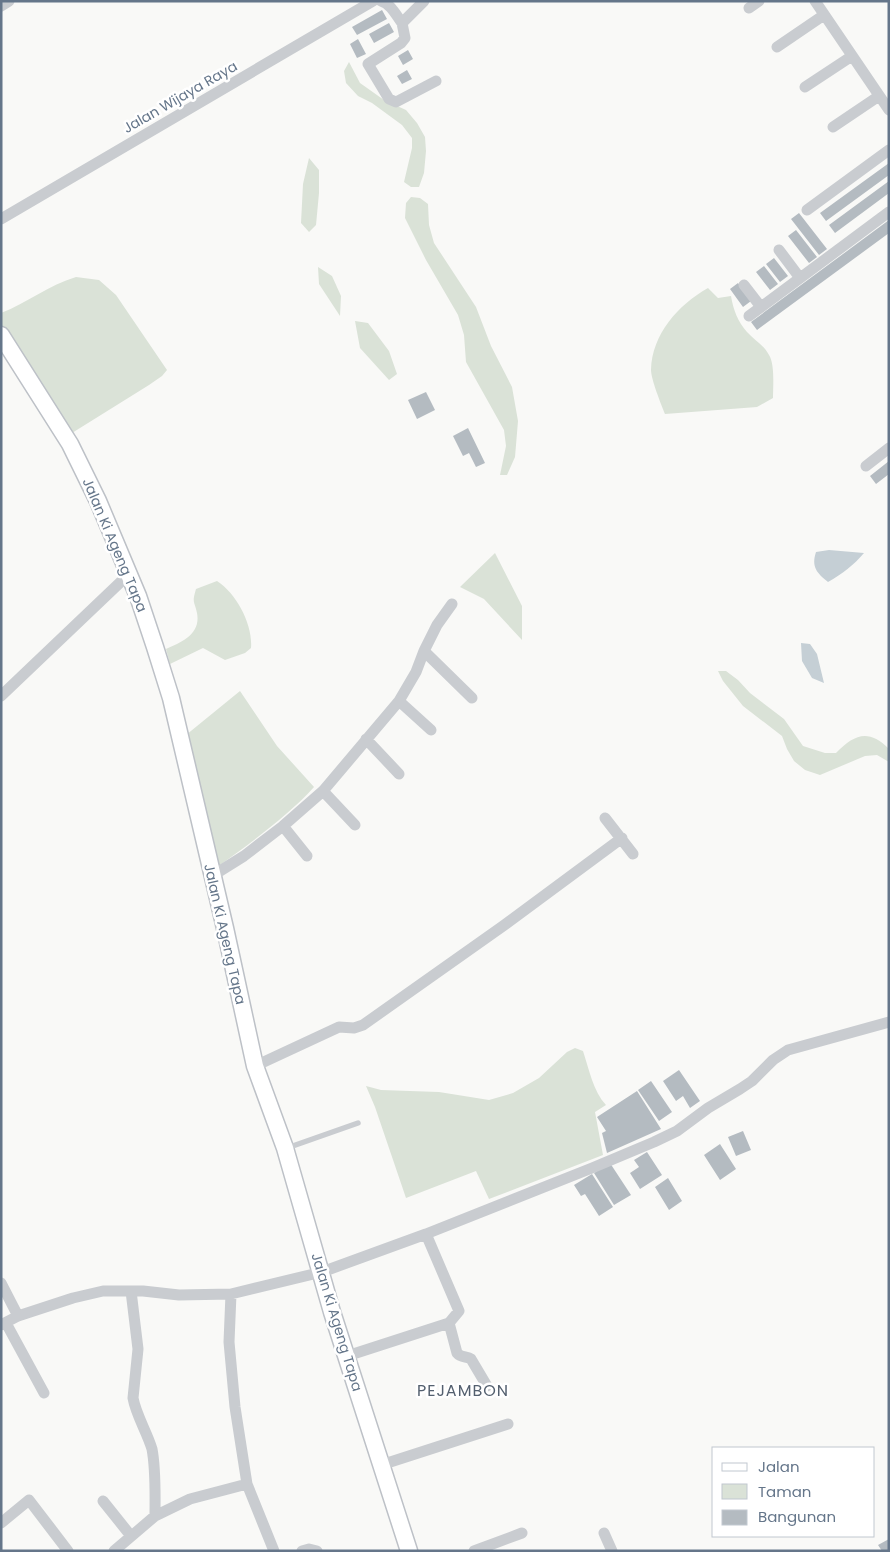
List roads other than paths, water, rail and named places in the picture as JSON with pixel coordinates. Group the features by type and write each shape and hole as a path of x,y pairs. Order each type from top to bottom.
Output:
{"street":[{"path":"1,6 9,1"},
{"name":"Jalan Wijaya Raya","path":"1,219 373,1"},
{"path":"381,1 392,9 402,22 405,38 401,43 368,64 389,98 396,102 436,81"},
{"path":"402,22 424,1"},
{"path":"815,1 889,110"},
{"path":"777,47 824,15"},
{"path":"805,87 852,56"},
{"path":"832,128 879,96"},
{"path":"807,210 889,150"},
{"path":"749,316 889,212"},
{"path":"779,250 800,278"},
{"path":"744,285 761,307"},
{"name":"Jalan Ki Ageng Tapa","path":"1,335 70,444 98,501 147,621 171,698 255,1066 285,1148 332,1312 409,1551"},
{"path":"866,466 889,448"},
{"path":"1,696 128,574"},
{"path":"212,876 244,856 283,826 323,791 399,701 416,672 437,625 452,604"},
{"path":"424,651 472,698"},
{"path":"399,701 431,730"},
{"path":"366,739 399,774"},
{"path":"323,791 354,825"},
{"path":"605,818 633,854"},
{"path":"283,826 307,856"},
{"path":"255,1066 339,1027 354,1028 363,1025 503,926 622,838"},
{"path":"44,1393 4,1324 18,1316 73,1298 95,1293 131,1291 179,1294 231,1294 322,1272 426,1234 592,1168 677,1131 708,1108 752,1081 773,1060 788,1050 889,1022"},
{"path":"347,1356 449,1323 460,1311 426,1234"},
{"path":"1,1283 18,1316"},
{"path":"131,1291 138,1349 134,1403 147,1433 152,1452 156,1516"},
{"path":"231,1294 230,1352 235,1407 247,1484 274,1551"},
{"path":"449,1323 458,1353 460,1356 471,1359 487,1386"},
{"path":"381,1465 508,1424"},
{"path":"114,1551 156,1516 190,1499 247,1484"},
{"path":"1,1523 29,1500 68,1551"},
{"path":"103,1501 132,1536"},
{"path":"474,1551 522,1533"},
{"path":"604,1533 612,1551"},
{"path":"302,1551 309,1549 316,1551"}],"lane":[{"path":"285,1148 358,1123"}],"district":[{"name":"PEJAMBON","path":"463,1390"}]}
